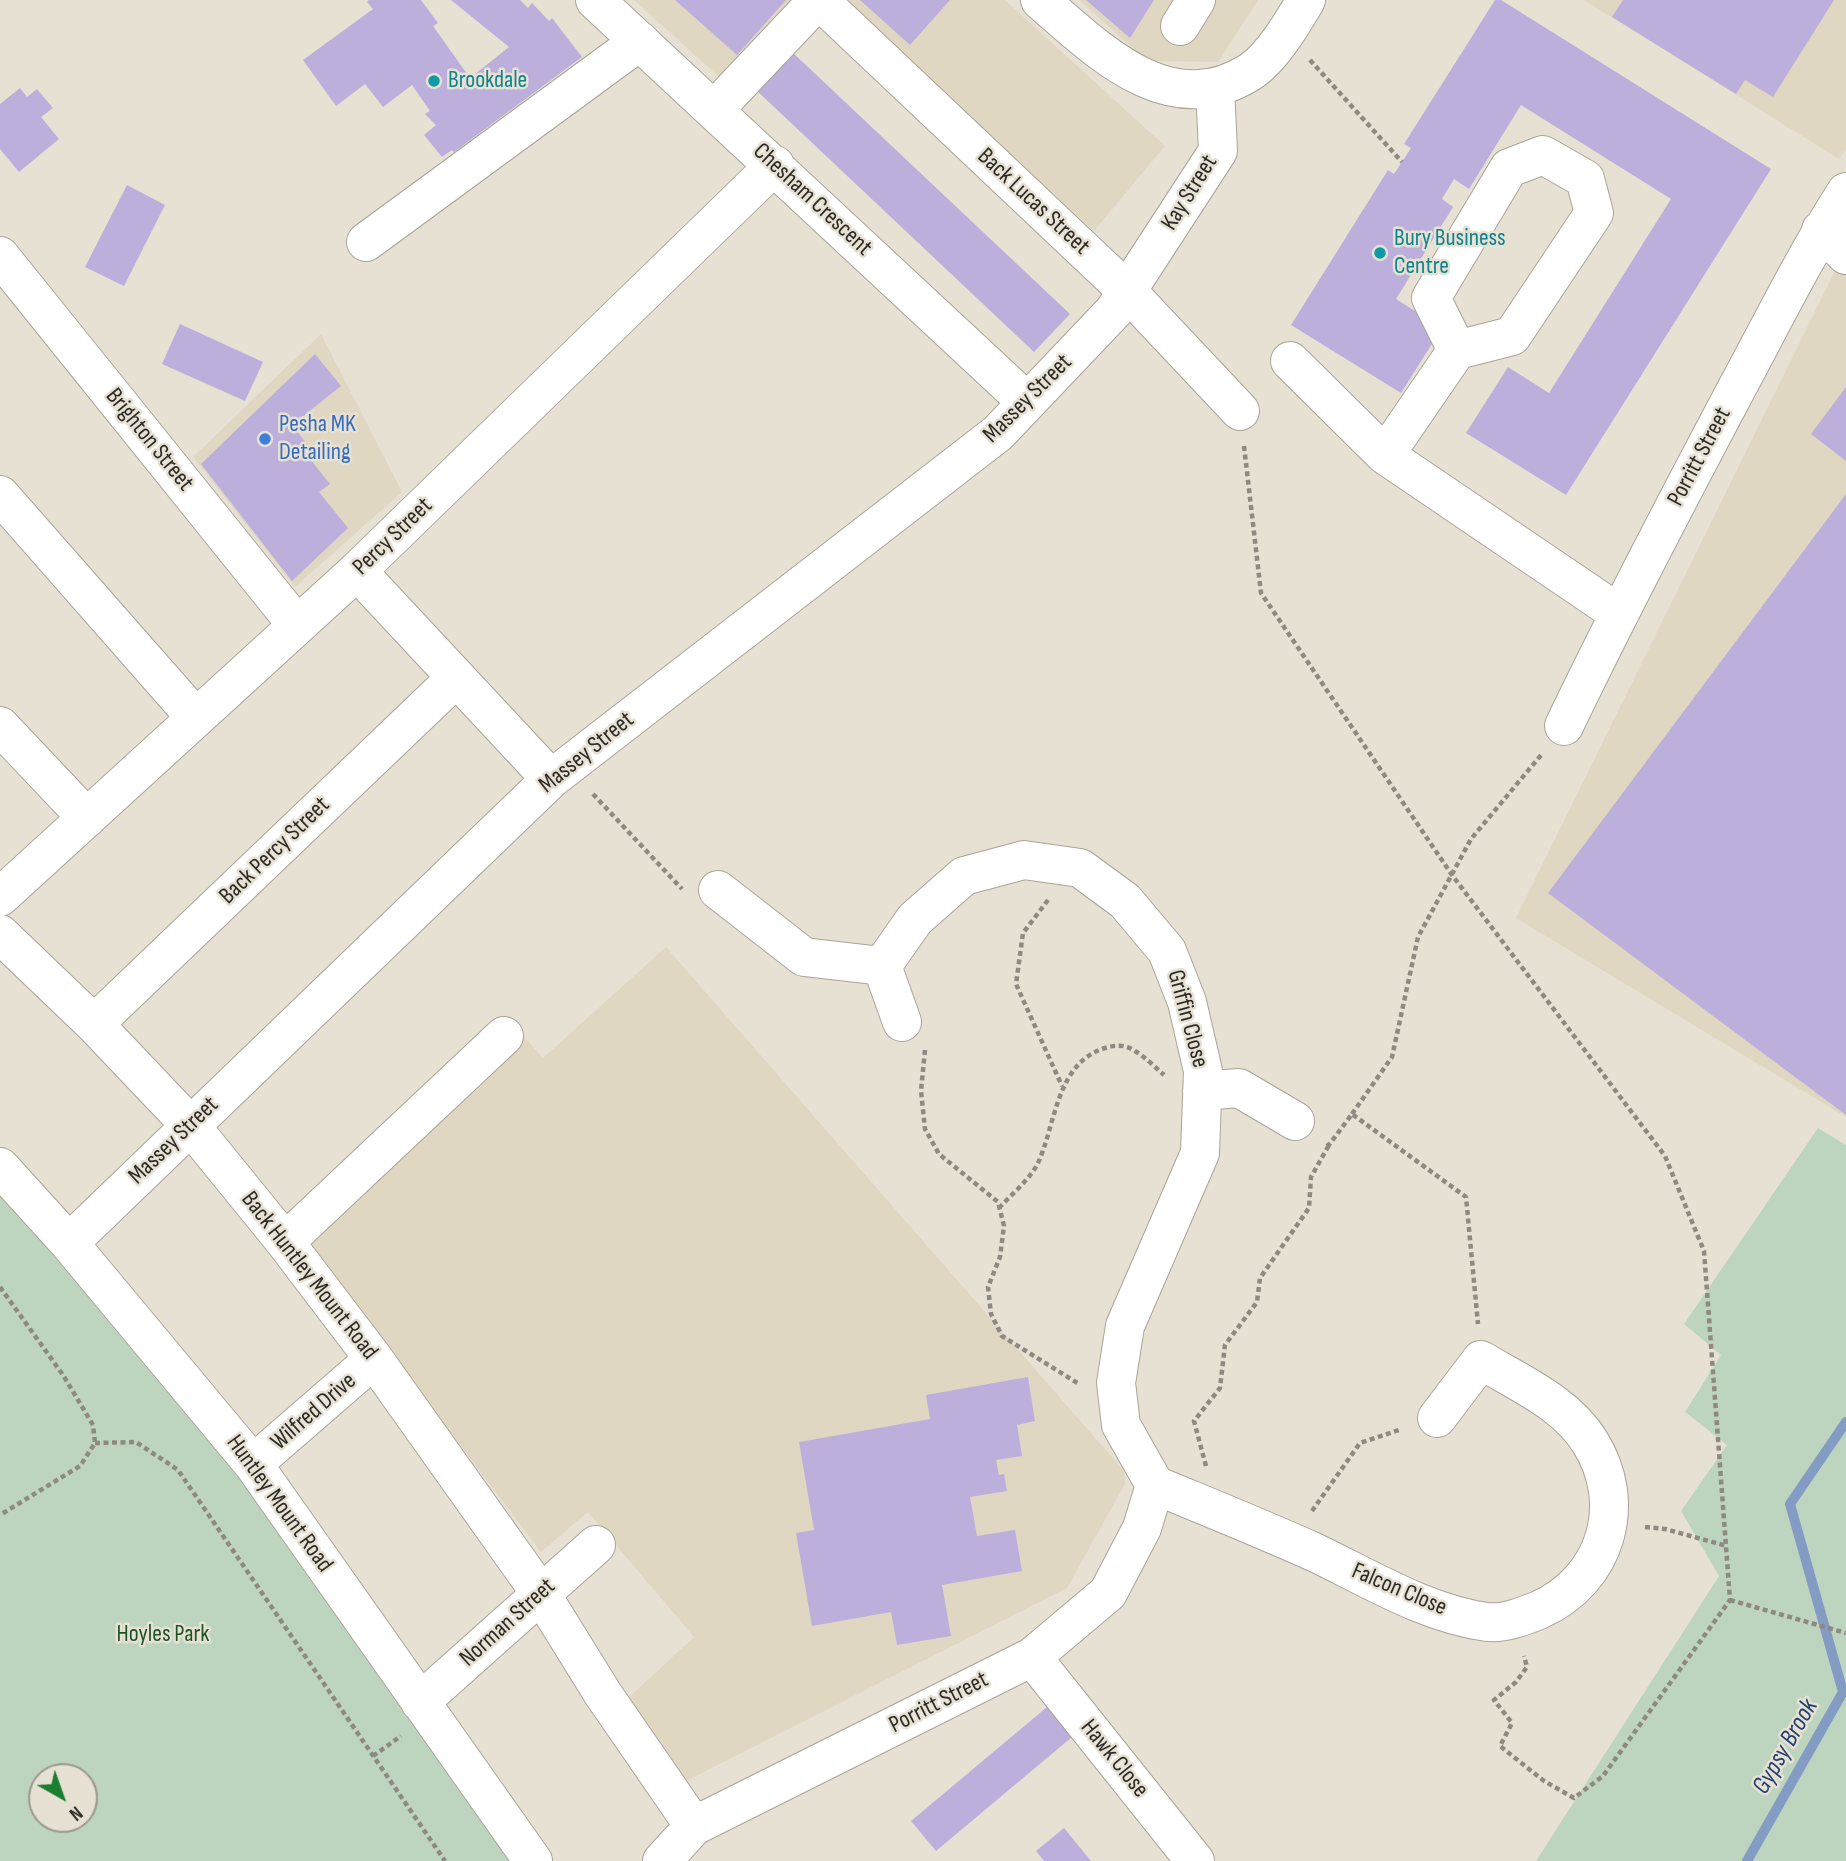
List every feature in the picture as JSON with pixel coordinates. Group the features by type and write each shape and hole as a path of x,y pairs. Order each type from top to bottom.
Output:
{"street":[{"name":"Chesham Crescent","path":"595,0 1027,402"},
{"name":"Back Lucas Street","path":"715,109 818,0 1127,292 1240,411"},
{"path":"1040,0 1101,52 1135,76 1173,88 1215,88 1252,71 1286,34 1306,0"},
{"path":"366,242 640,40"},
{"name":"Kay Street","path":"1127,292 1218,151 1215,88"},
{"path":"1385,455 1457,350 1512,336 1594,213 1585,179 1543,155 1509,168 1431,298 1457,350"},
{"name":"Percy Street","path":"0,897 357,571 775,165"},
{"name":"Porritt Street","path":"1564,726 1618,613 1834,243 1846,192"},
{"name":"Brighton Street","path":"0,256 297,625"},
{"name":"Massey Street","path":"69,1243 560,773 998,433 1114,311 1127,292"},
{"path":"1290,361 1385,455 1618,613"},
{"path":"0,495 196,718"},
{"path":"357,571 456,678 560,773"},
{"name":"Back Percy Street","path":"94,1024 456,678"},
{"path":"0,726 87,818"},
{"name":"Griffin Close","path":"882,966 915,919 964,876 1024,860 1080,868 1125,901 1167,951 1186,1002 1203,1071 1200,1153 1125,1326 1116,1383 1121,1425 1155,1485"},
{"path":"718,890 804,957 882,966 902,1022"},
{"name":"Back Huntley Mount Road","path":"0,934 94,1024 190,1125 285,1242 374,1359 541,1594 603,1694 694,1826"},
{"path":"285,1242 504,1036"},
{"path":"1202,1091 1239,1088 1295,1121"},
{"name":"Huntley Mount Road","path":"0,1167 69,1243 253,1464 533,1861"},
{"name":"Wilfred Drive","path":"253,1464 374,1359"},
{"path":"1437,1418 1481,1360"},
{"name":"Falcon Close","path":"1155,1485 1291,1542 1432,1608 1490,1622 1514,1618 1551,1604 1579,1582 1600,1555 1609,1524 1603,1466 1589,1440 1566,1411 1481,1360"},
{"name":"Porritt Street","path":"662,1861 694,1826 1032,1657 1108,1593 1142,1528 1155,1485"},
{"name":"Norman Street","path":"420,1702 596,1545"},
{"name":"Hawk Close","path":"1032,1657 1195,1861"}],"path":[{"path":"1286,34 1402,162"},
{"path":"1240,411 1261,593 1452,874 1665,1156 1704,1251 1730,1600 1603,1776 1574,1798 1544,1781 1500,1746 1512,1723 1494,1700 1516,1682 1527,1667 1514,1618"},
{"path":"1204,1505 1212,1488 1194,1421 1220,1388 1225,1345 1257,1301 1259,1278 1310,1208 1311,1177 1329,1144 1392,1057 1418,937 1471,839 1564,726"},
{"path":"560,773 681,890 718,890"},
{"path":"1060,865 1055,891 1023,933 1016,984 1063,1086"},
{"path":"902,1022 921,1020 926,1040 921,1091 925,1129 939,1154 998,1202 1003,1226 1000,1257 988,1287 992,1314 1002,1336 1077,1382 1088,1394 1118,1395"},
{"path":"999,1208 1036,1167 1050,1136 1063,1086 1077,1066 1097,1051 1117,1045 1134,1049 1176,1086 1202,1091"},
{"path":"1352,1114 1466,1197 1481,1360"},
{"path":"1295,1121 1329,1144"},
{"path":"0,1287 64,1375 93,1424 95,1443 80,1466 0,1515"},
{"path":"1291,1542 1360,1443 1437,1418"},
{"path":"95,1443 136,1442 178,1470 445,1861"},
{"path":"1609,1524 1665,1529 1727,1546"},
{"path":"1730,1600 1845,1633"}],"shaded area":[{"path":"634,0 802,0 726,83"},
{"path":"839,0 1005,0 1165,146 1094,231"},
{"path":"1079,0 1258,0 1218,62 1147,61"},
{"path":"1584,0 1846,0 1846,149 1839,159"},
{"path":"1846,254 1846,1117 1516,918 1832,277"},
{"path":"321,334 402,492 295,587 193,457"},
{"path":"666,947 1124,1471 1125,1484 1067,1588 684,1782 625,1701 694,1637 588,1512 541,1552 375,1332 300,1242 517,1029 543,1058"}],"green space":[{"path":"1818,1128 1846,1145 1846,1861 1536,1861 1719,1576 1681,1511 1727,1445 1685,1412 1721,1355 1684,1324"},
{"name":"Hoyles Park","path":"0,1167 540,1861 0,1861"}],"building":[{"name":"Brookdale","path":"421,0 438,23 433,26 470,78 509,47 451,0 520,0 528,8 532,3 549,21 552,18 582,57 454,152 452,150 442,157 424,135 436,125 425,114 430,111 412,85 383,107 365,84 336,106 303,60 373,9 367,2"},
{"path":"675,0 786,0 737,55"},
{"path":"860,0 950,0 910,45"},
{"path":"1086,0 1154,0 1130,38"},
{"name":"Bury Business Centre","path":"1495,0 1501,0 1771,169 1566,495 1466,433 1508,367 1549,393 1671,199 1521,105 1469,189 1454,179 1442,199 1453,207 1396,299 1442,328 1401,393 1291,325 1388,170 1394,174 1411,148 1404,144"},
{"path":"1623,0 1834,0 1773,97 1745,80 1736,94 1612,17"},
{"path":"791,51 1070,314 1034,352 755,89"},
{"path":"20,88 27,97 37,89 53,108 41,117 59,139 19,172 0,149 0,104"},
{"path":"127,185 165,205 124,286 85,267"},
{"path":"180,324 263,362 245,401 162,364"},
{"path":"315,354 341,386 292,425 315,454 310,459 330,484 319,492 348,528 292,581 201,464"},
{"path":"1846,387 1846,461 1811,434"},
{"path":"1846,494 1846,1115 1548,893"},
{"path":"1028,1377 1035,1421 1017,1425 1022,1456 996,1460 999,1475 1004,1474 1007,1491 970,1497 977,1536 1015,1530 1022,1571 942,1585 951,1636 897,1645 891,1612 812,1626 796,1533 814,1530 799,1442 930,1419 926,1395"},
{"path":"1047,1707 1072,1737 936,1851 911,1821"},
{"path":"1064,1828 1091,1861 1044,1861 1036,1851"}],"waterway":[{"name":"Gypsy Brook","path":"1747,1861 1843,1692 1790,1504 1846,1422"}],"place":[{"name":"Brookdale","path":"434,81"},
{"name":"Bury Business Centre","path":"1380,253"},
{"name":"Pesha MK Detailing","path":"265,439"}]}
